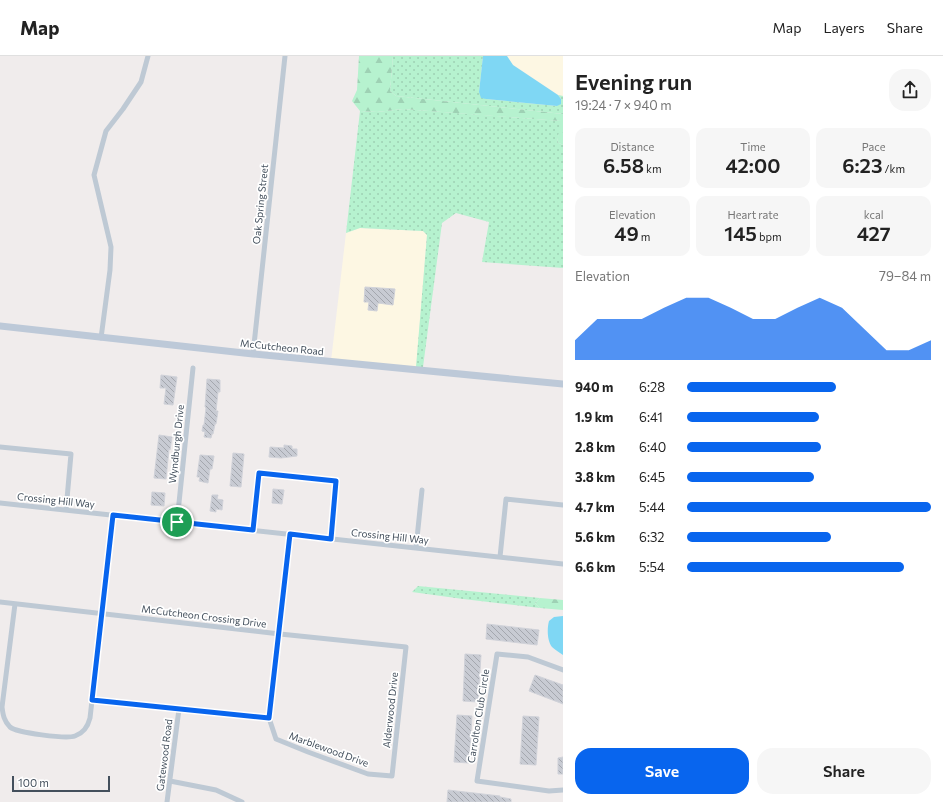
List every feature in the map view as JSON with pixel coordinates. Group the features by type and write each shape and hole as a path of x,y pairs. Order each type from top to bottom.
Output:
{"main road":[{"name":"McCutcheon Road","path":"0,326 253,354 563,384"}],"street":[{"path":"101,338 110,270 111,248 94,175 106,131 141,82 148,56"},
{"name":"Oak Spring Street","path":"253,354 285,56"},
{"name":"Wyndburgh Drive","path":"177,522 193,368"},
{"path":"0,447 71,454 66,510"},
{"path":"253,530 259,473 336,481 331,539"},
{"path":"416,548 422,490"},
{"path":"500,557 506,499 563,505"},
{"name":"Crossing Hill Way","path":"0,503 563,564"},
{"path":"15,604 2,707 4,719 11,728 22,732 65,738 74,737 82,733 88,726 90,718 103,614 113,515"},
{"name":"Marblewood Drive","path":"290,534 280,634 269,718 276,739 368,774 392,776"},
{"name":"McCutcheon Crossing Drive","path":"0,602 280,634 406,646"},
{"name":"Alderwood Drive","path":"392,776 406,646"},
{"name":"Carrolton Club Circle","path":"563,670 528,657 497,654 477,781 549,791 563,790"},
{"path":"92,700 269,718"},
{"name":"Gatewood Road","path":"167,802 179,709"},
{"path":"170,781 216,790 242,802"}],"shaded area":[{"path":"507,56 563,56 563,96 558,95 513,65"},
{"path":"360,228 423,231 427,235 416,370 331,361 346,233"}],"green space":[{"path":"359,56 393,56 390,91 396,96 563,114 563,145 557,142 561,121 403,109 377,112 360,111 352,101 357,90"},
{"path":"393,56 483,56 479,92 486,99 557,106 561,99 558,95 563,96 563,114 396,96 390,91"},
{"path":"403,109 562,121 557,142 563,145 563,268 482,262 489,222 456,213 442,223 423,367 416,367 427,235 423,231 360,228 346,233 360,111 377,112"},
{"path":"418,586 540,598 535,603 540,608 412,592"},
{"path":"540,598 563,600 563,610 540,608 535,603"}],"water":[{"path":"483,56 507,56 513,65 558,95 561,99 561,104 557,106 481,98 479,92"},
{"path":"563,616 563,655 550,644 548,631 549,621 554,617"}],"building":[{"path":"365,287 395,289 393,305 378,303 377,311 368,310 369,302 364,302"},
{"path":"161,375 177,377 173,405 164,404 166,388 160,388"},
{"path":"207,379 220,380 216,424 211,438 204,437 205,432 202,431 206,408"},
{"path":"159,435 172,437 170,450 169,449 166,479 154,478"},
{"path":"284,445 292,446 292,449 297,449 297,456 281,458 269,457 270,447 284,448"},
{"path":"233,453 244,454 241,487 230,486"},
{"path":"200,455 214,456 208,483 199,481 200,477 197,477"},
{"path":"273,489 284,490 282,504 272,503"},
{"path":"152,492 165,493 164,506 151,505"},
{"path":"212,495 218,495 217,499 223,500 222,510 216,509 216,512 210,511"},
{"path":"487,624 539,630 537,645 486,639"},
{"path":"465,654 481,655 478,702 463,701"},
{"path":"535,675 563,685 563,704 529,691"},
{"path":"457,715 472,716 469,763 454,762"},
{"path":"523,716 539,717 536,765 520,764"},
{"path":"563,757 563,774 558,774 558,758"},
{"path":"448,790 500,796 511,799 511,802 447,802"}],"route":[{"path":"259,473 336,481 331,539 290,534 280,634 269,718 92,700 103,614 113,515 177,522 253,530 259,473"}]}
